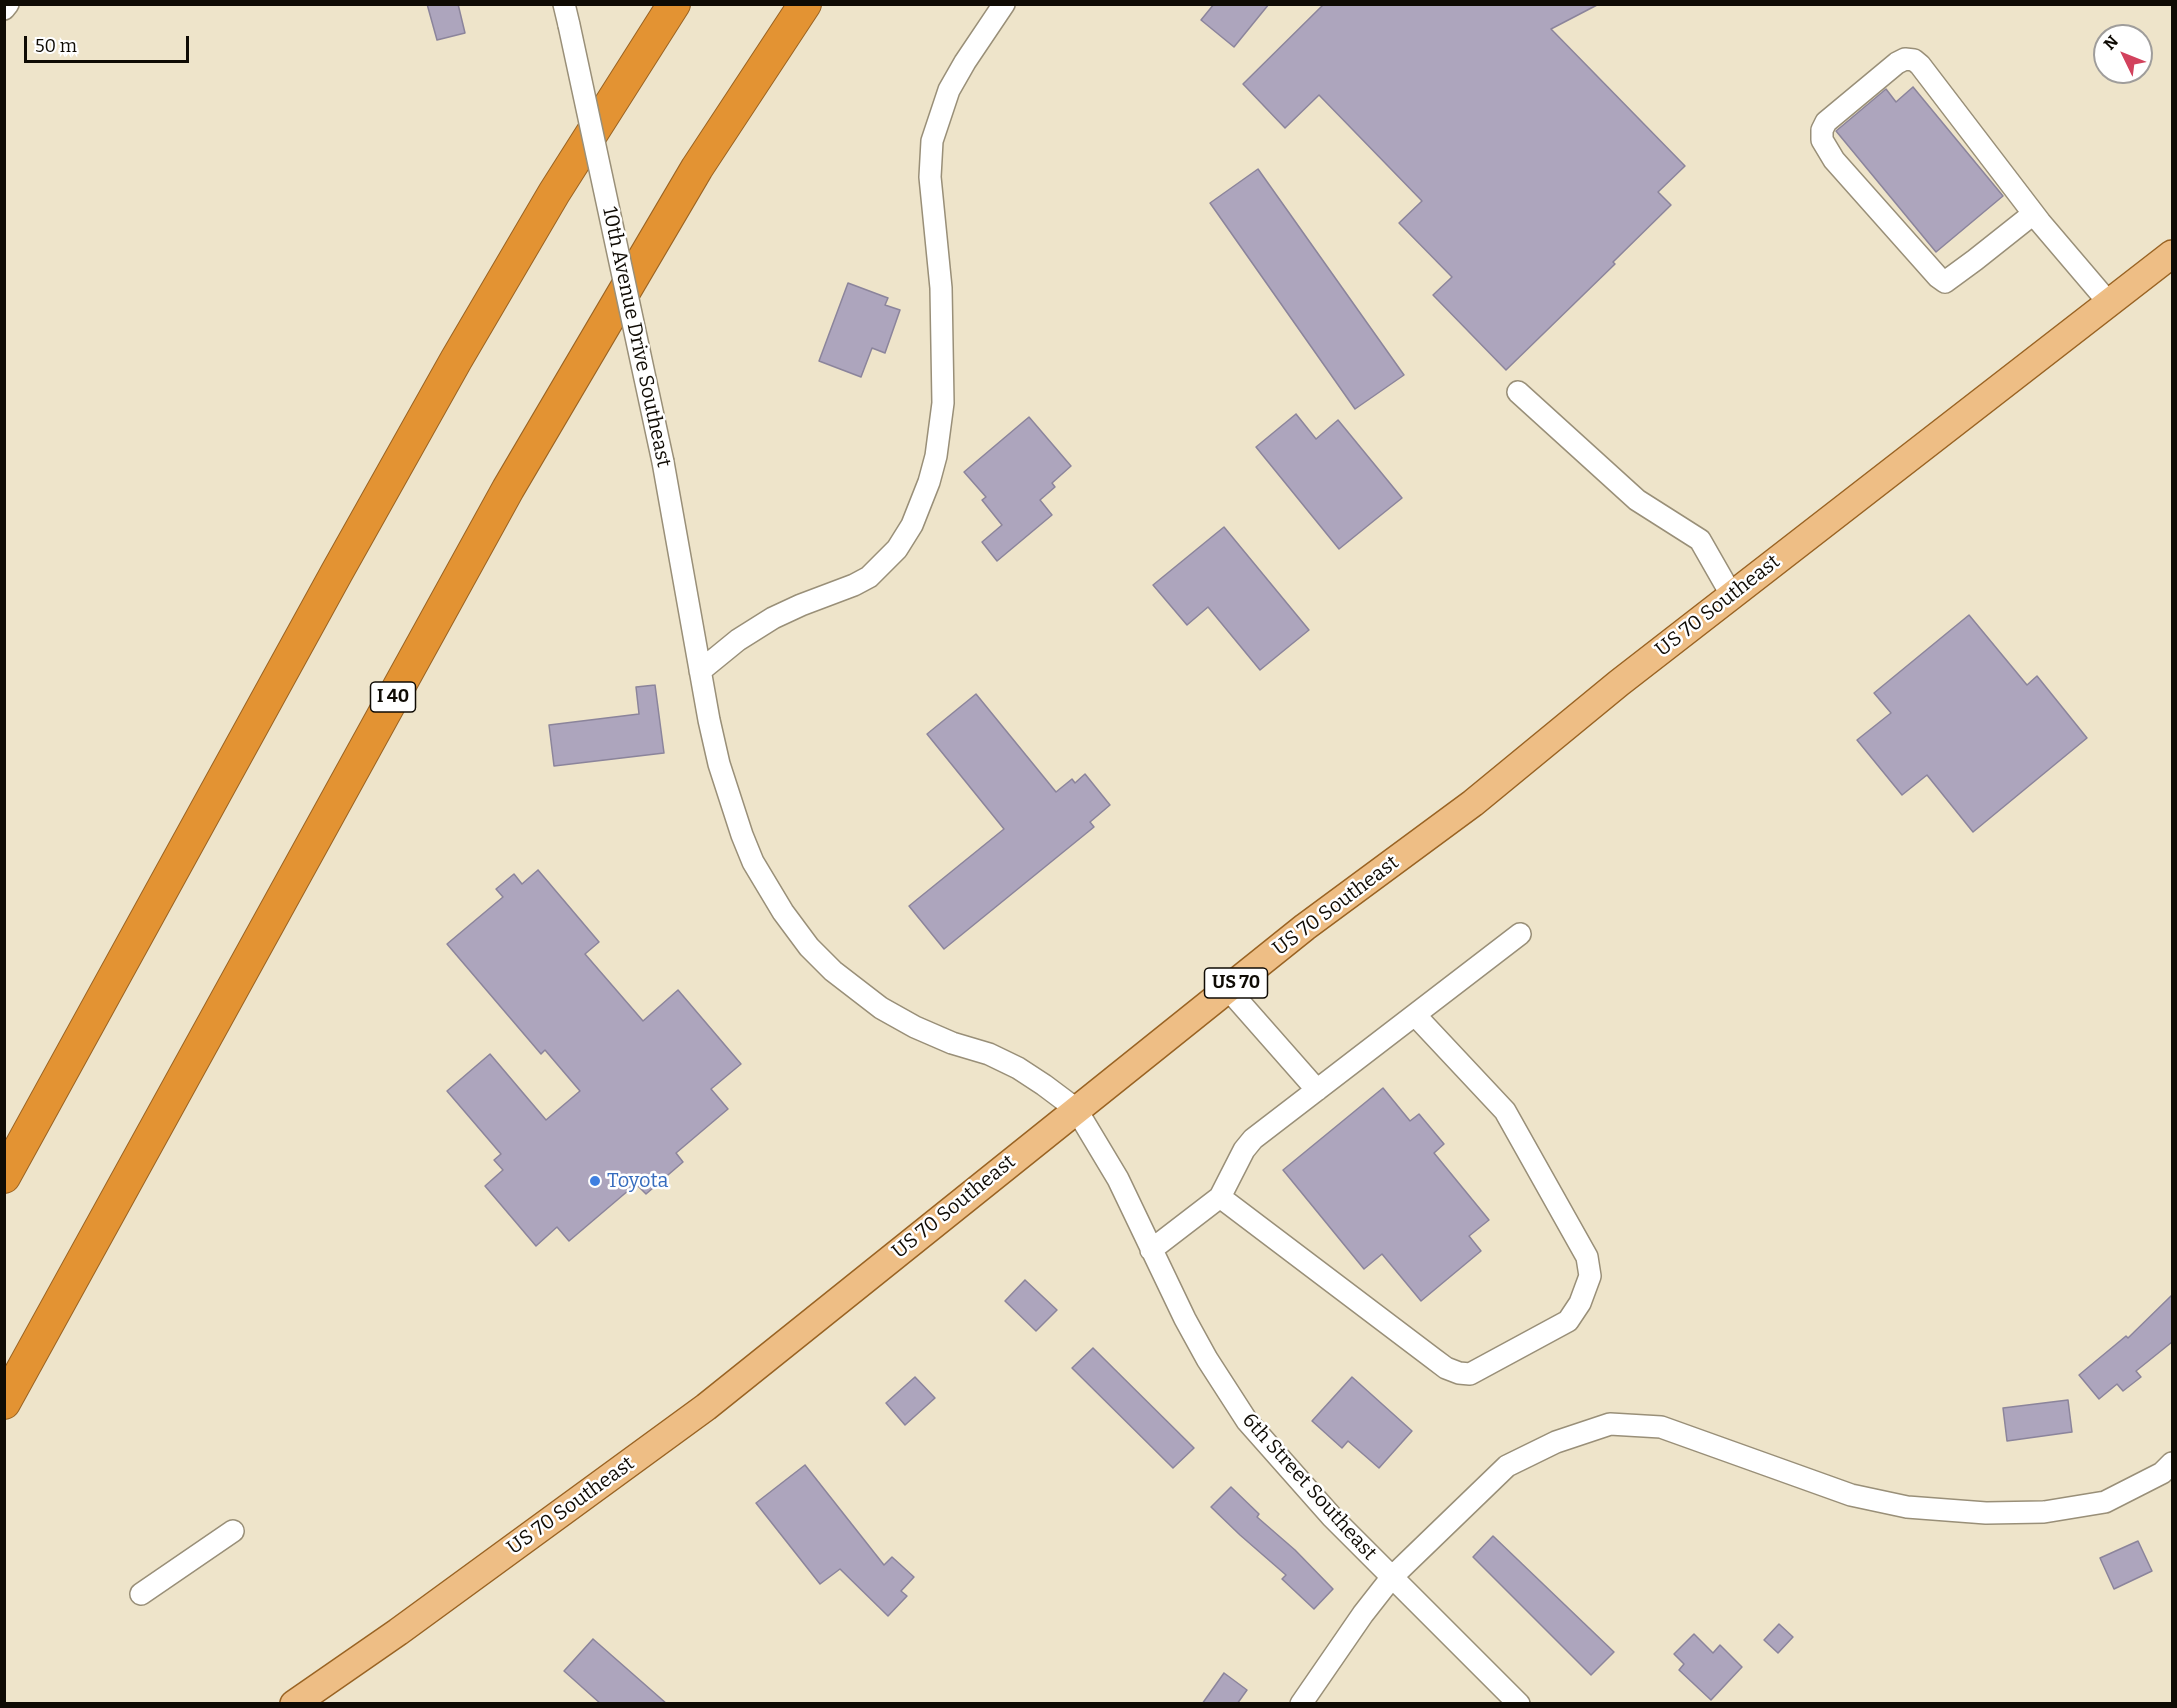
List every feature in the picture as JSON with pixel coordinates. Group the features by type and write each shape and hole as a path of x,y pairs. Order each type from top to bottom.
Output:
{"highway":[{"path":"4,1177 451,370 554,193 674,4"},
{"name":"I 40","path":"4,1403 508,489 697,168 805,4"}],"main road":[{"name":"US 70 Southeast","path":"295,1703 408,1625 706,1407 1305,927 1473,803 1612,688 2172,254"}],"street":[{"path":"4,9 8,4"},
{"path":"700,671 738,640 772,618 855,585 868,577 897,549 912,525 929,482 936,456 943,403 941,288 930,177 932,141 949,90 1004,4"},
{"name":"10th Avenue Drive Southeast","path":"566,15 663,462 718,764 742,835 767,888 783,912 809,947 841,978 881,1008 915,1027 952,1043 990,1054 1018,1068 1044,1084 1076,1109"},
{"path":"2033,214 1945,282 1923,261 1834,160 1822,140 1822,130 1826,122 1897,63 1905,59 1914,60 2033,214 2109,303"},
{"path":"1518,392 1637,500 1700,540 1732,596"},
{"path":"1151,1250 1220,1197 1244,1150 1253,1139 1520,934"},
{"path":"1228,989 1317,1090"},
{"path":"1220,1197 1446,1368 1459,1373 1470,1374 1568,1321 1580,1303 1590,1276 1587,1257 1505,1111 1415,1015"},
{"name":"6th Street Southeast","path":"1076,1109 1118,1179 1151,1250 1207,1359 1247,1421 1324,1509 1519,1704"},
{"path":"1301,1704 1392,1577 1507,1466 1556,1442 1610,1424 1661,1427 1851,1495 1906,1507 1986,1514 2044,1512 2104,1502 2162,1473 2172,1463"},
{"path":"141,1594 233,1531"}],"building":[{"path":"427,4 458,4 465,33 437,40"},
{"path":"1214,4 1269,4 1234,47 1201,20"},
{"path":"1324,4 1599,4 1551,29 1685,166 1658,192 1671,205 1613,262 1615,264 1506,370 1433,295 1452,277 1399,223 1422,201 1319,95 1285,128 1243,84"},
{"path":"1913,87 2003,196 1936,252 1836,131 1886,89 1896,102"},
{"path":"1258,169 1404,375 1355,409 1210,203"},
{"path":"848,283 888,298 885,305 900,310 885,353 872,348 861,377 819,361"},
{"path":"1296,414 1316,439 1338,420 1402,498 1339,549 1256,447"},
{"path":"1029,417 1071,466 1052,483 1055,487 1040,500 1052,515 997,561 982,542 1002,525 982,500 986,497 964,472"},
{"path":"1224,527 1309,630 1260,670 1208,607 1187,625 1153,585"},
{"path":"1969,615 2027,685 2037,676 2087,738 1973,832 1927,775 1902,795 1857,740 1891,713 1874,693"},
{"path":"655,685 664,753 554,766 549,725 639,714 636,687"},
{"path":"976,694 1056,792 1072,779 1075,783 1085,774 1110,805 1090,822 1094,827 944,949 909,906 1004,829 927,734"},
{"path":"538,870 599,942 585,954 643,1021 678,990 741,1064 711,1089 728,1109 676,1153 683,1162 646,1194 636,1184 569,1241 557,1227 536,1246 485,1186 503,1170 494,1160 501,1154 447,1091 490,1054 546,1120 580,1091 545,1050 541,1054 447,944 503,897 496,889 514,874 522,884"},
{"path":"1383,1088 1410,1121 1419,1114 1444,1144 1434,1153 1489,1220 1469,1236 1481,1251 1421,1301 1382,1254 1364,1269 1283,1170"},
{"path":"1025,1280 1057,1310 1036,1331 1005,1301"},
{"path":"2172,1295 2172,1342 2136,1371 2141,1377 2123,1391 2117,1384 2099,1399 2079,1375 2126,1336 2128,1338"},
{"path":"1093,1348 1194,1448 1173,1468 1072,1368"},
{"path":"915,1377 935,1398 905,1425 886,1403"},
{"path":"1352,1377 1412,1431 1379,1468 1348,1441 1342,1448 1312,1421"},
{"path":"2068,1400 2072,1432 2007,1441 2003,1408"},
{"path":"805,1465 884,1565 892,1557 914,1577 901,1591 907,1596 888,1616 840,1569 820,1584 756,1503"},
{"path":"1231,1487 1259,1514 1257,1517 1295,1550 1333,1589 1314,1609 1282,1579 1286,1575 1211,1507"},
{"path":"1493,1536 1614,1652 1591,1675 1473,1557"},
{"path":"2138,1541 2152,1571 2114,1589 2100,1558"},
{"path":"1779,1624 1793,1637 1778,1653 1764,1640"},
{"path":"1694,1634 1713,1653 1720,1645 1742,1667 1711,1700 1679,1670 1684,1664 1674,1654"},
{"path":"593,1639 667,1704 601,1704 564,1671"},
{"path":"1224,1673 1247,1690 1237,1704 1202,1704"}],"place":[{"name":"Toyota","path":"595,1181"}]}
